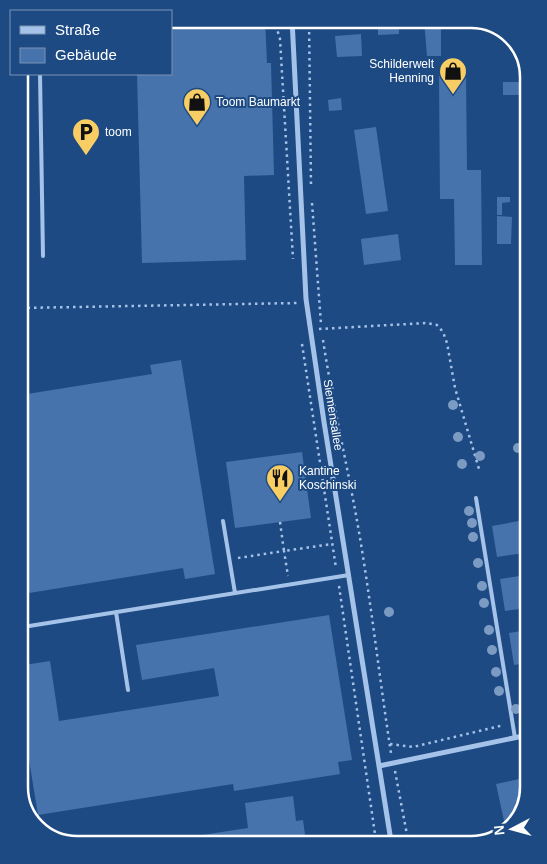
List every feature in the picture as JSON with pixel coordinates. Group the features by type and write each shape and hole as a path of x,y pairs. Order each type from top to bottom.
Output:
{"street":[{"name":"Siemensallee","path":"292,28 300,196 310,330 390,836"},
{"path":"379,766 520,737"}],"lane":[{"path":"40,75 43,256"},
{"path":"476,498 515,738"},
{"path":"223,521 235,593"},
{"path":"28,626 349,575"},
{"path":"116,612 128,690"}],"path":[{"path":"310,28 311,186"},
{"path":"312,195 321,329 336,420 360,539 393,763 407,836"},
{"path":"28,308 296,303"},
{"path":"310,330 426,323 437,325 443,332 447,343 455,388 479,469"},
{"path":"280,522 290,584"},
{"path":"229,560 360,539"},
{"path":"390,744 412,747 520,722"}],"building":[{"path":"172,28 265,28 267,63 271,63 274,175 244,176 246,260 142,263 137,75 172,75"},
{"path":"378,28 399,28 399,34 378,35"},
{"path":"425,28 441,28 441,56 427,56"},
{"path":"361,34 362,56 337,57 335,36"},
{"path":"466,75 467,170 481,170 482,265 455,265 454,199 440,199 439,76"},
{"path":"503,82 519,82 519,95 503,95"},
{"path":"341,98 342,110 329,111 328,100"},
{"path":"376,127 388,211 366,214 354,130"},
{"path":"497,197 510,197 510,202 502,203 502,215 497,215"},
{"path":"497,216 512,217 511,244 497,244"},
{"path":"398,234 401,260 364,265 361,239"},
{"path":"181,360 215,574 185,579 183,568 28,593 28,394 152,374 150,365"},
{"path":"302,452 311,518 235,528 226,462"},
{"path":"520,521 520,554 497,557 492,526"},
{"path":"520,576 520,609 505,611 500,579"},
{"path":"329,615 352,760 338,762 340,774 234,791 233,784 38,815 28,754 28,664 50,661 59,721 219,696 214,668 142,680 136,645"},
{"path":"520,631 520,664 514,665 509,633"},
{"path":"520,779 519,797 516,804 500,804 496,784"},
{"path":"293,796 296,821 303,820 305,836 196,836 248,828 245,803"}],"place":[{"name":"Schilderwelt Henning","path":"453,95"},
{"name":"Toom Baumarkt","path":"197,126"},
{"name":"toom","path":"86,156"},
{"name":"Kantine Koschinski","path":"280,502"}]}
